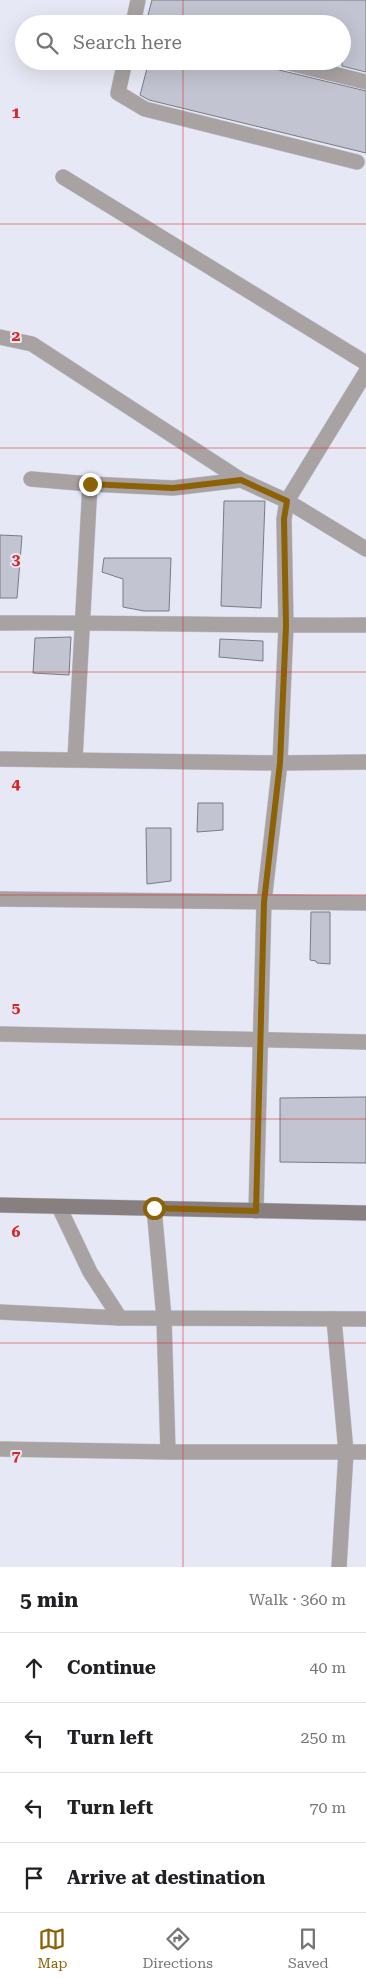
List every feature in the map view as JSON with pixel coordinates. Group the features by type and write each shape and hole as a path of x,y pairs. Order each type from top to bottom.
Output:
{"street":[{"path":"135,15 138,0"},
{"path":"123,70 118,94 145,108 357,162"},
{"path":"317,70 366,82"},
{"path":"64,177 366,363"},
{"path":"0,337 32,344 241,480 287,501 366,549"},
{"path":"256,1211 264,902 280,763 286,626 284,519 287,501 366,372"},
{"path":"31,479 173,488 241,480"},
{"path":"75,759 84,622 90,484"},
{"path":"0,623 366,625"},
{"path":"0,759 280,763 366,762"},
{"path":"0,899 366,903"},
{"path":"0,1034 366,1042"},
{"path":"0,1205 366,1213"},
{"path":"59,1207 87,1266 120,1318"},
{"path":"154,1208 164,1318 168,1452"},
{"path":"0,1312 120,1318 366,1319"},
{"path":"334,1319 346,1452 339,1567"},
{"path":"0,1449 168,1452 366,1452"}],"building":[{"path":"152,0 366,0 366,72 351,68 351,15 148,15"},
{"path":"147,70 279,70 366,91 366,153 149,100 140,95"},
{"path":"224,501 265,501 261,608 221,606"},
{"path":"0,535 22,536 17,598 0,598"},
{"path":"104,558 171,558 169,611 144,611 123,607 123,579 102,572"},
{"path":"71,637 69,675 33,673 35,638"},
{"path":"220,639 263,641 263,661 219,657"},
{"path":"198,803 223,803 223,830 197,832"},
{"path":"146,828 171,828 171,881 147,884"},
{"path":"311,912 330,912 330,964 317,963 310,960"},
{"path":"366,1097 366,1163 280,1162 280,1098"}],"route":[{"path":"90,484 173,488 241,480 287,501 284,519 286,626 280,763 264,902 256,1211 154,1208"}]}
